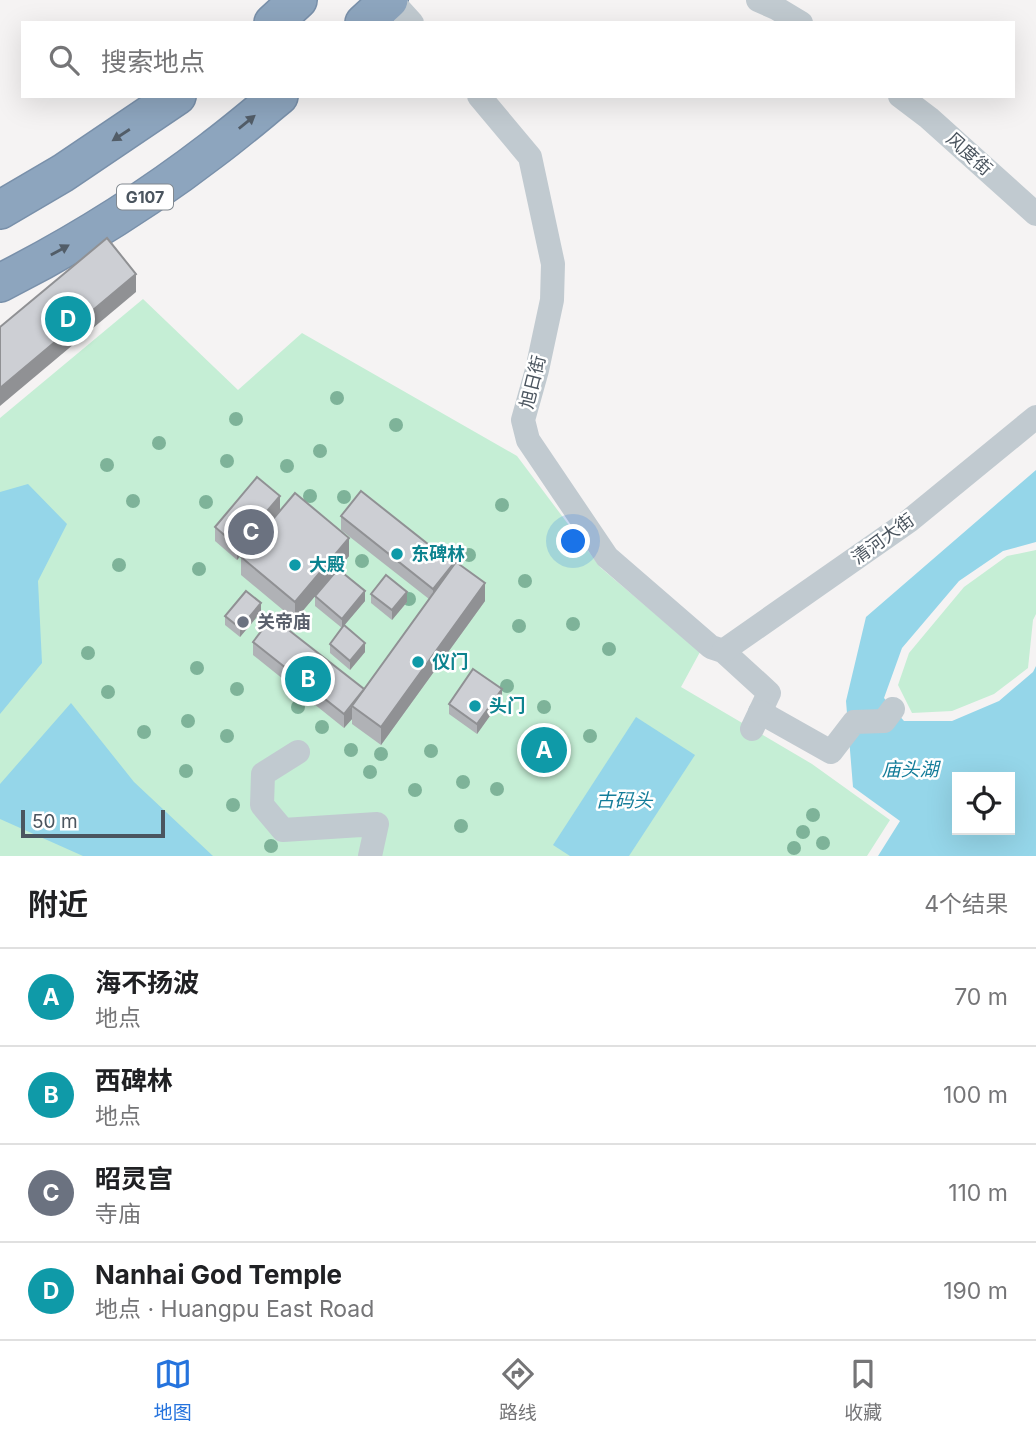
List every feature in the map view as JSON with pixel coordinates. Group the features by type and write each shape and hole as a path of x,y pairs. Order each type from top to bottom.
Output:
{"highway":[{"path":"275,21 298,0"},
{"path":"367,21 390,0"},
{"path":"0,210 63,173 174,98"},
{"name":"G107","path":"0,283 79,239 150,194 212,150 277,98"}],"street":[{"path":"390,0 410,21"},
{"path":"758,0 798,21"},
{"name":"旭日街","path":"481,98 530,157 553,264 552,300 523,420 528,440 607,557 711,647 723,651 769,693 756,720 831,752 854,722 884,721 893,709"},
{"name":"风度街","path":"903,98 929,118 1036,214"},
{"name":"清河大街","path":"723,651 909,521 1036,417"},
{"path":"298,752 263,774 262,805 282,830 377,824 370,856"}],"green space":[{"path":"143,299 238,390 302,333 517,456 601,568 700,652 681,687 812,764 890,820 867,856 0,856 0,418"},
{"path":"1036,550 1036,614 1028,668 994,694 952,711 912,713 898,685 909,653 964,587 1007,556"}],"water":[{"name":"庙头湖","path":"1036,470 1036,542 1003,551 959,581 902,648 884,698 904,721 952,721 999,701 1033,672 1036,666 1036,856 878,856 900,821 853,787 846,701 866,617"},
{"path":"28,484 67,524 38,581 42,663 0,714 0,492"},
{"path":"71,703 134,782 213,856 83,856 0,819 0,784"},
{"name":"古码头","path":"636,717 695,755 629,856 570,856 553,845"}],"building":[{"path":"107,238 136,274 0,388 0,327"},
{"path":"257,477 280,496 237,546 215,527"},
{"name":"东碑林","path":"361,491 453,564 433,589 341,516"},
{"name":"大殿","path":"295,493 349,538 295,602 241,557"},
{"name":"仪门","path":"456,562 485,583 381,727 352,706"},
{"path":"338,569 365,591 342,619 315,596"},
{"path":"386,575 407,592 392,610 371,594"},
{"path":"246,591 261,603 240,628 225,616"},
{"path":"272,617 364,689 344,714 253,642"},
{"path":"344,625 365,643 350,661 330,644"},
{"name":"头门","path":"473,669 502,689 477,724 449,704"},
{"path":"551,732 554,734 537,758 534,755"}],"place":[{"name":"Nanhai God Temple","path":"68,319"},
{"name":"昭灵宫","path":"251,532"},
{"name":"东碑林","path":"397,554"},
{"name":"大殿","path":"295,565"},
{"name":"关帝庙","path":"243,622"},
{"name":"仪门","path":"418,662"},
{"name":"西碑林","path":"308,679"},
{"name":"头门","path":"475,706"},
{"name":"海不扬波","path":"544,750"}]}
